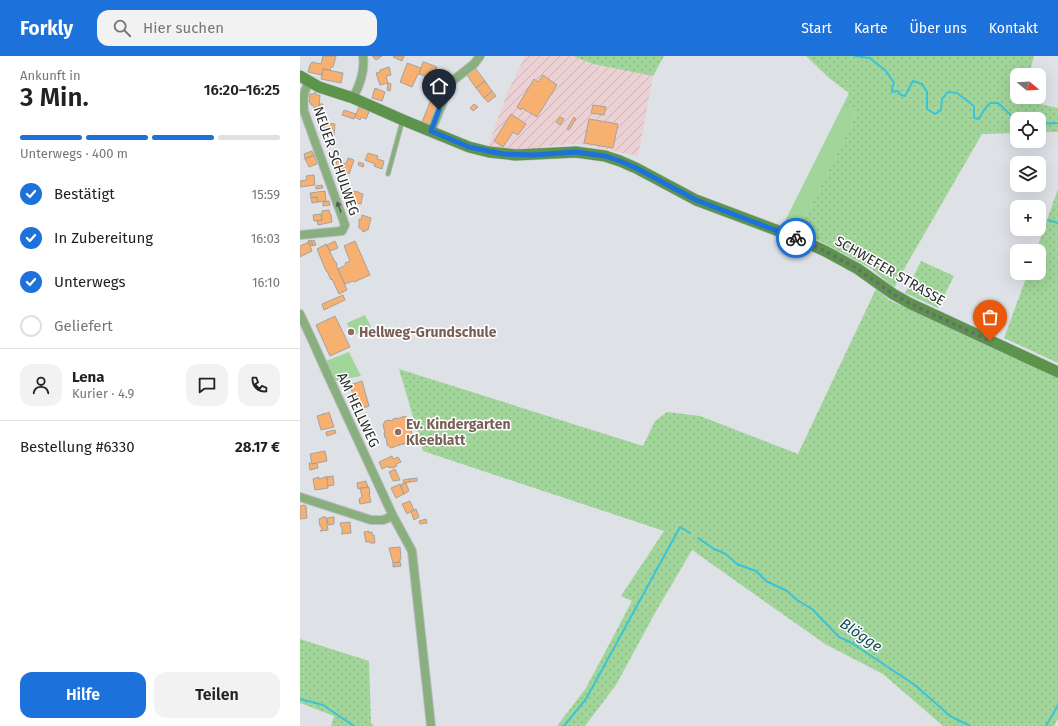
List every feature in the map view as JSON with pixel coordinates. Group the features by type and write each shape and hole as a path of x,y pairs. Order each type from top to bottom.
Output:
{"street":[{"path":"353,98 363,72 363,56"},
{"path":"431,131 451,82 474,64 480,56"},
{"name":"SCHWEFER STRASSE","path":"304,79 319,87 353,98 469,147 503,154 534,155 576,152 605,156 620,161 696,200 792,236 825,251 858,269 893,294 911,304 1058,372"},
{"name":"NEUER SCHULWEG","path":"300,235 342,230 345,225 304,111 304,79"},
{"name":"AM HELLWEG","path":"300,314 393,516 412,551 430,726"},
{"path":"300,497 372,520 383,520 393,516"}],"lane":[{"path":"388,174 403,120"}],"shaded area":[{"path":"525,56 573,56 593,64 653,76 638,156 580,144 515,150 500,149 488,146 507,93"}],"green space":[{"path":"573,56 664,56 653,76 593,64"},
{"path":"806,56 1034,56 1031,68 1010,68 1010,104 1040,104 1058,108 1058,132 1046,132 1046,112 1010,112 1010,133 982,134 894,288 872,269 799,230 857,113 843,105 849,93 829,78"},
{"path":"843,105 857,113 799,230 783,225"},
{"path":"1058,189 1058,363 1004,338 1025,280 1046,280 1046,244 1038,244 1041,236 1046,236 1046,223"},
{"path":"921,261 954,276 938,308 905,293"},
{"path":"876,289 889,300 1058,378 1058,719 1054,726 943,726 883,674 825,644 692,550 655,613 616,685 585,726 557,726 586,688 632,601 621,596 664,531 423,451 399,369 643,446 655,421 667,412 700,416 798,454"},
{"path":"365,315 371,327 352,336 347,323"},
{"path":"349,352 361,376 335,381 326,361"},
{"path":"300,639 369,661 371,723 374,726 331,726 334,716 300,703"}],"building":[{"path":"323,56 336,56 333,67 331,67 330,70 323,69 322,75 308,72 312,62 321,64"},
{"path":"372,56 382,56 376,60"},
{"path":"404,56 402,61 393,57"},
{"path":"423,62 437,67 432,79 419,74"},
{"path":"407,63 421,68 412,87 400,82"},
{"path":"389,67 391,75 386,76 388,83 380,85 376,73"},
{"path":"475,68 485,81 476,88 467,75"},
{"path":"323,69 343,73 341,83 321,79"},
{"path":"543,75 557,85 537,117 522,108 521,110 517,107 534,79 538,82"},
{"path":"485,81 492,91 484,98 476,88"},
{"path":"388,83 391,84 390,91 387,90"},
{"path":"375,88 385,92 382,101 372,98"},
{"path":"492,91 496,96 488,102 484,98"},
{"path":"316,93 316,95 320,95 319,110 314,110 314,106 309,102 310,94"},
{"path":"432,97 440,100 430,125 422,122"},
{"path":"319,104 323,104 322,110 319,110"},
{"path":"474,104 478,107 473,111 470,108"},
{"path":"593,105 606,107 604,115 591,113"},
{"path":"359,107 363,109 363,107 369,112 366,119 361,117 360,120 355,117"},
{"path":"344,110 356,114 354,119 342,115"},
{"path":"511,114 526,124 518,135 513,132 503,147 494,141"},
{"path":"560,117 564,119 560,125 556,122"},
{"path":"574,117 576,119 569,130 567,129"},
{"path":"589,119 618,124 613,148 584,143"},
{"path":"325,123 335,124 334,136 324,135 323,126 325,126"},
{"path":"312,151 314,155 305,159 304,154"},
{"path":"368,153 378,156 377,159 384,161 382,169 365,160"},
{"path":"314,155 317,164 309,167 305,159"},
{"path":"348,158 354,160 349,174 334,169 337,161 346,164"},
{"path":"359,162 364,164 363,167 358,165"},
{"path":"314,175 315,185 300,187 300,181 307,180 306,176"},
{"path":"322,185 323,188 316,189 316,186"},
{"path":"325,191 326,201 318,202 317,197 311,198 310,193"},
{"path":"350,191 363,194 361,204 348,202"},
{"path":"317,197 318,202 312,203 311,198"},
{"path":"329,201 330,205 323,206 323,202"},
{"path":"329,210 332,222 318,225 317,221 322,220 322,211"},
{"path":"321,214 322,220 314,221 313,215"},
{"path":"362,215 371,218 368,230 365,230 365,232 359,228 359,219 361,220"},
{"path":"311,240 313,245 310,246 308,241"},
{"path":"314,240 316,245 313,246 311,241"},
{"path":"335,241 338,248 330,251 327,245"},
{"path":"355,241 370,275 345,284 338,269 350,261 344,246"},
{"path":"309,242 312,251 300,257 300,246"},
{"path":"326,244 336,262 347,290 339,294 332,279 331,280 326,271 317,249"},
{"path":"343,295 345,300 324,310 322,304"},
{"path":"335,316 350,347 330,356 316,325"},
{"path":"362,381 369,406 356,411 353,402 355,401 350,385"},
{"path":"329,412 334,427 321,430 317,416"},
{"name":"Ev. Kindergarten Kleeblatt","path":"405,416 409,419 414,439 412,443 391,448 387,445 383,425 385,421 390,421"},
{"path":"335,430 336,433 327,436 326,432"},
{"path":"325,451 327,461 312,464 310,454"},
{"path":"392,456 393,459 398,457 401,462 392,468 389,468 388,466 382,469 379,462"},
{"path":"309,463 317,463 318,468 310,470"},
{"path":"395,469 400,480 393,481 389,472"},
{"path":"326,476 328,488 315,490 313,479 319,477 319,479"},
{"path":"333,476 334,485 328,486 327,477"},
{"path":"417,478 417,481 410,482 409,479"},
{"path":"409,479 410,482 404,483 403,480"},
{"path":"366,481 368,487 358,489 357,483"},
{"path":"406,483 409,491 404,494 400,485"},
{"path":"400,484 404,494 396,498 391,488"},
{"path":"369,487 371,502 360,504 359,499 362,497 360,488"},
{"path":"410,501 414,510 407,514 402,504"},
{"path":"300,506 306,506 307,518 300,519"},
{"path":"416,509 419,517 414,520 411,512"},
{"path":"326,517 328,530 320,531 322,530 319,519"},
{"path":"334,517 334,524 328,525 327,518"},
{"path":"426,519 427,523 420,524 419,521"},
{"path":"350,522 351,533 341,534 342,527 340,523"},
{"path":"369,531 369,533 372,532 372,535 374,535 375,543 366,542 364,532"},
{"path":"400,547 400,562 393,563 389,548"},
{"path":"400,562 401,566 393,567 393,563"}],"waterway":[{"path":"855,56 870,58 886,71 894,83 892,92 898,91 901,95 905,96 913,81 922,84 927,92 927,109 935,114 941,110 942,99 948,92 957,93 974,106 974,118 979,119 990,103 998,103 1010,114"},
{"path":"1046,124 1058,123"},
{"path":"1048,220 1058,223"},
{"name":"Blögge","path":"564,726 586,699 680,527 690,533"},
{"name":"Blögge","path":"698,538 714,549 726,554 737,564 756,571 766,581 787,591 797,600 812,609 839,637 850,642 915,685 950,716 970,726"},
{"name":"Blögge","path":"300,699 323,705 354,726"},
{"name":"Blögge","path":"1046,726 1058,705"}],"way so far":[{"path":"796,238 825,251 858,269 893,294 911,304 990,341"}],"place":[{"name":"Hellweg-Grundschule","path":"351,332"},
{"name":"Ev. Kindergarten Kleeblatt","path":"398,432"}],"route":[{"path":"439,110 431,131 469,147 489,152 516,155 576,152 605,156 636,168 696,200 796,238"}]}
